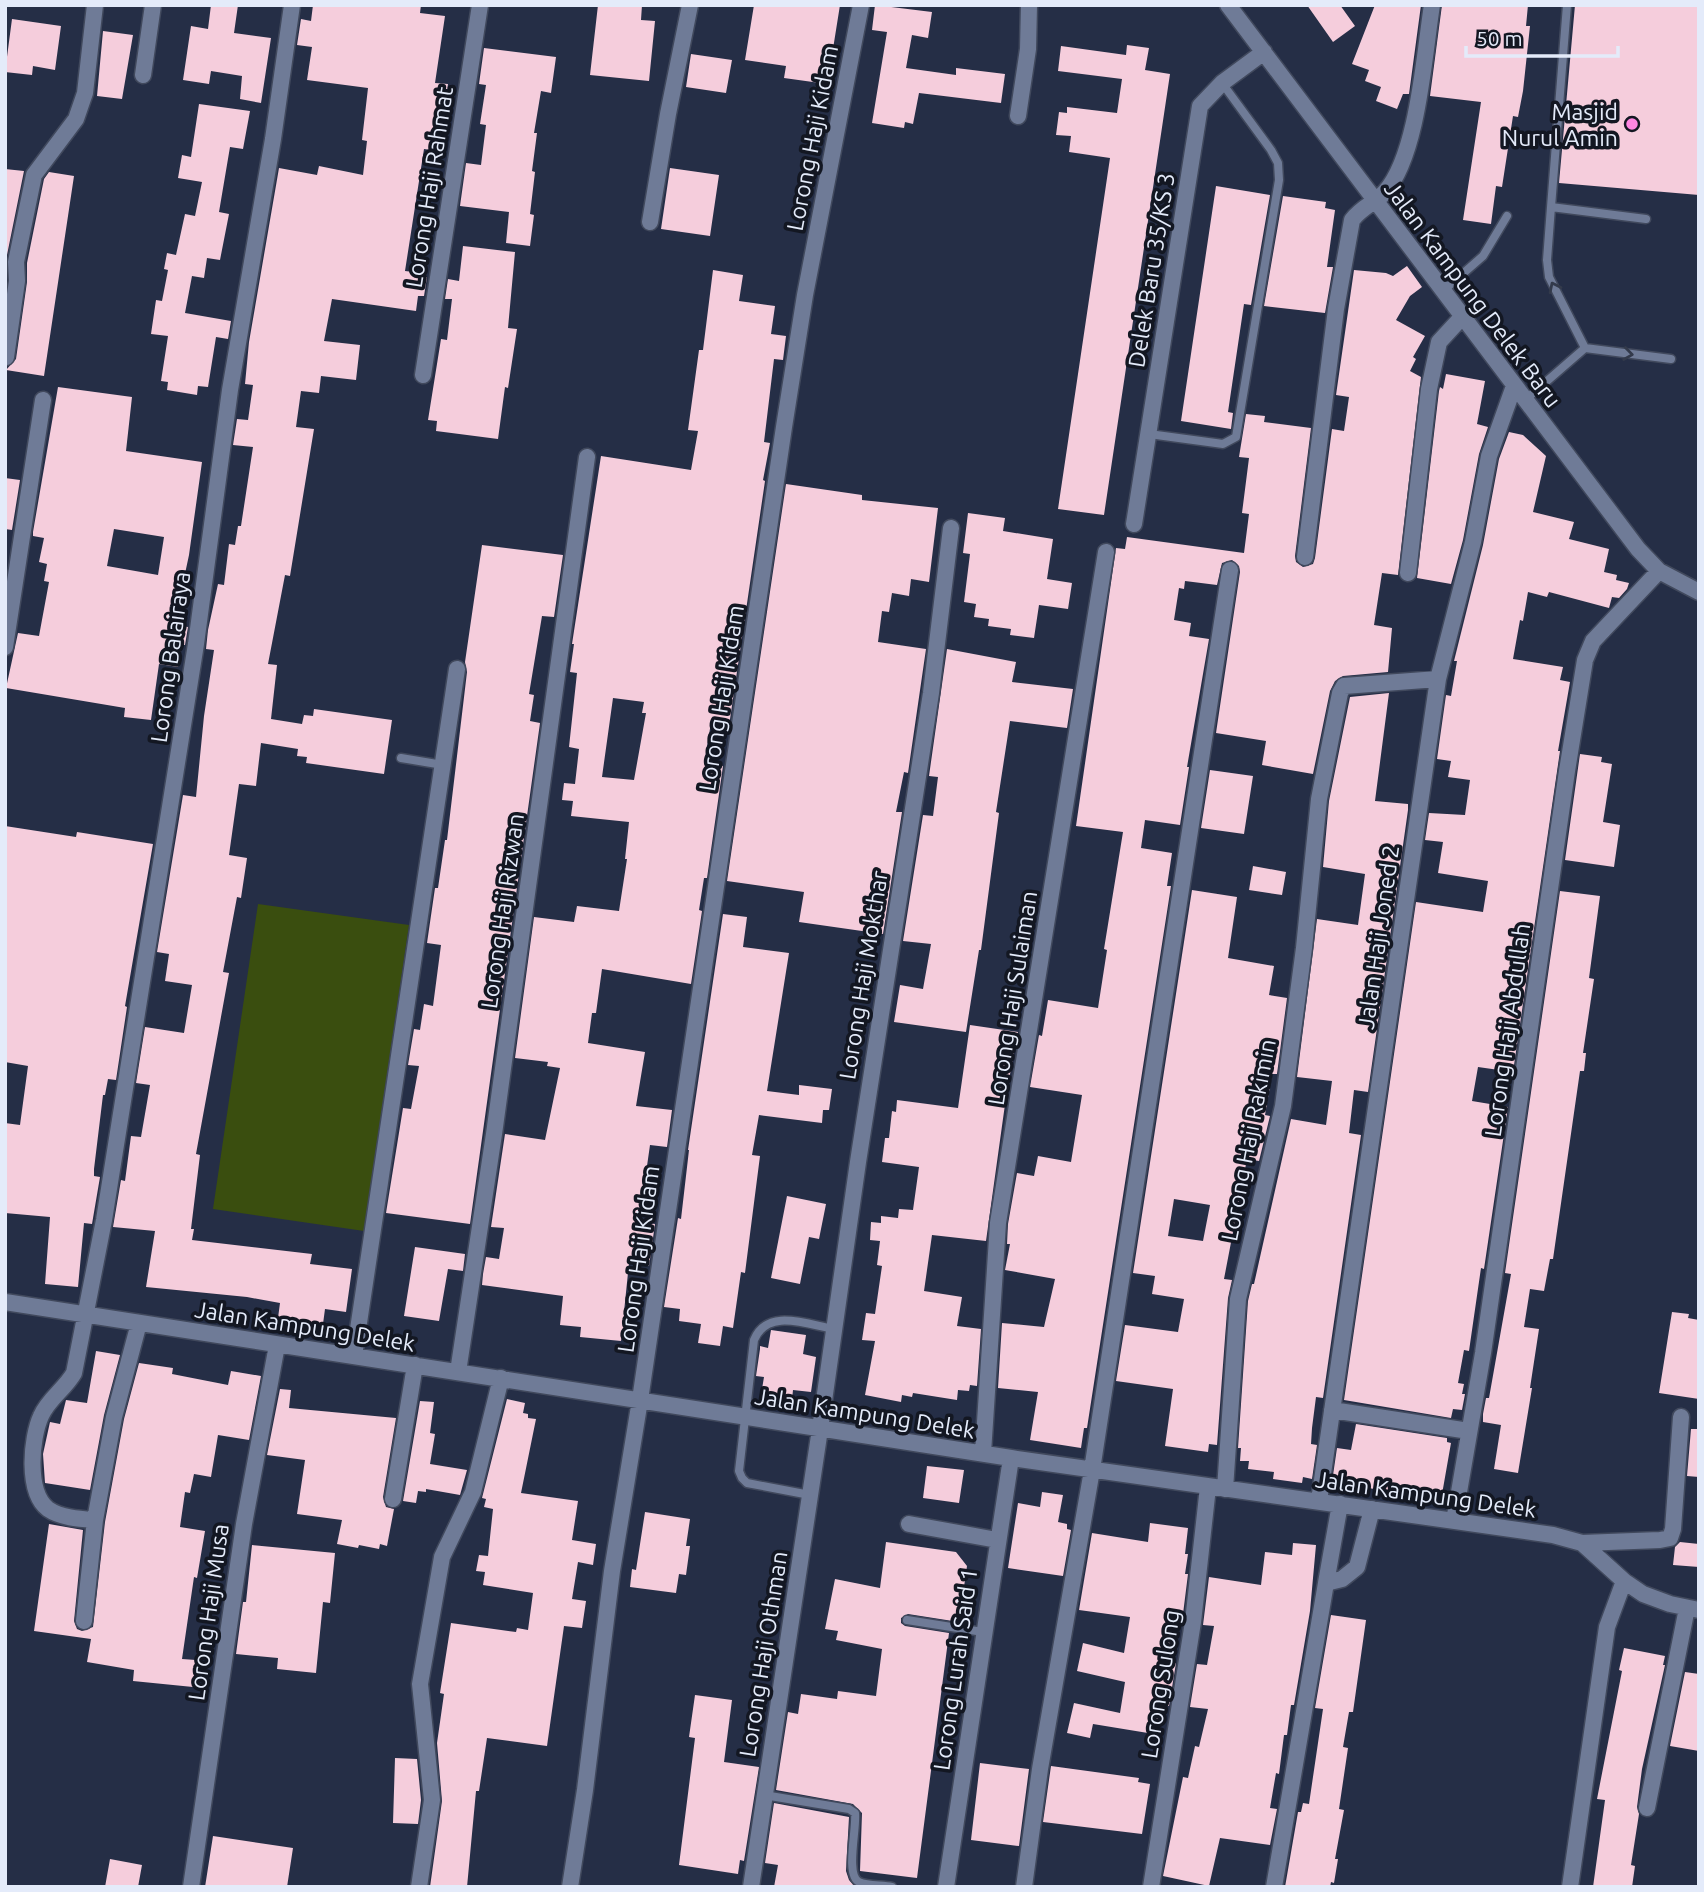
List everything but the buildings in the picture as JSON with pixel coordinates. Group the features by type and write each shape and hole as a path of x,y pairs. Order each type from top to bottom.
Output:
{"street":[{"path":"6,357 17,281 11,261 34,176 76,119 85,93 95,5"},
{"path":"143,75 153,5"},
{"name":"Lorong Balairaya","path":"95,1520 73,1518 48,1509 36,1493 32,1457 41,1416 57,1393 68,1385 74,1373 107,1206 196,644 230,390 273,139 292,5"},
{"name":"Lorong Haji Rahmat","path":"423,375 480,5"},
{"path":"650,222 690,5"},
{"name":"Lorong Haji Kidam","path":"570,1887 612,1572 640,1400 786,414 805,295 861,5"},
{"path":"1018,116 1028,49 1029,5"},
{"name":"Jalan Kampung Delek Baru","path":"1228,5 1638,549 1659,571 1699,592"},
{"path":"1305,557 1336,309 1352,219 1361,208 1385,192 1412,136 1432,5"},
{"name":"Delek Baru 35/KS 3","path":"1134,524 1200,106 1222,83 1264,52"},
{"path":"1408,573 1429,389 1439,342 1462,317"},
{"name":"Jalan Haji Joned 2","path":"1319,1501 1438,679 1473,542 1489,456 1514,386"},
{"path":"5,647 43,400"},
{"name":"Lorong Haji Rizwan","path":"458,1372 494,1134 587,457"},
{"name":"Lorong Haji Mokthar","path":"820,1429 891,944 931,693 950,528"},
{"name":"Lorong Haji Sulaiman","path":"983,1453 998,1223 1107,552"},
{"path":"1024,1887 1040,1769 1092,1470 1230,570"},
{"name":"Lorong Haji Abdullah","path":"1454,1521 1585,660 1593,641 1659,571"},
{"path":"354,1356 457,669"},
{"name":"Lorong Haji Rakimin","path":"1225,1489 1238,1299 1283,1106 1304,948 1319,799 1340,693 1344,686 1438,679"},
{"name":"Jalan Kampung Delek","path":"5,1302 745,1418 1553,1535 1582,1543 1643,1594 1693,1609"},
{"path":"84,1620 95,1520 114,1417 139,1323"},
{"name":"Lorong Haji Musa","path":"191,1887 244,1524 277,1345"},
{"path":"393,1499 415,1366"},
{"path":"419,1887 432,1800 420,1684 442,1557 473,1492 501,1378"},
{"path":"1332,1410 1469,1431"},
{"path":"1582,1543 1670,1538 1673,1529 1681,1417"},
{"name":"Lorong Haji Othman","path":"751,1887 820,1429"},
{"name":"Lorong Lurah Said 1","path":"946,1887 1011,1458"},
{"name":"Lorong Sulong","path":"1151,1887 1194,1622 1208,1487"},
{"path":"1274,1887 1340,1504"},
{"path":"1326,1583 1342,1579 1357,1567 1372,1509"},
{"path":"909,1524 997,1540"},
{"path":"1570,1887 1607,1627 1625,1581"},
{"path":"1647,1808 1693,1609"}],"lane":[{"path":"1567,5 1547,260 1549,277 1585,348"},
{"path":"1149,434 1223,444 1236,437 1278,163 1272,150 1222,83"},
{"path":"1551,207 1646,219"},
{"path":"1443,291 1483,256 1507,216"},
{"path":"1524,401 1585,348 1671,359"},
{"path":"401,758 443,765"},
{"path":"810,1495 747,1483 739,1471 754,1340 759,1329 768,1322 781,1320 834,1329"},
{"path":"907,1620 984,1632"},
{"path":"764,1795 849,1809 855,1813 857,1824 851,1867 853,1876 858,1882 892,1887"}],"green space":[{"path":"258,904 409,925 364,1231 213,1209"}],"place":[{"name":"Masjid Nurul Amin","path":"1632,124"}]}
